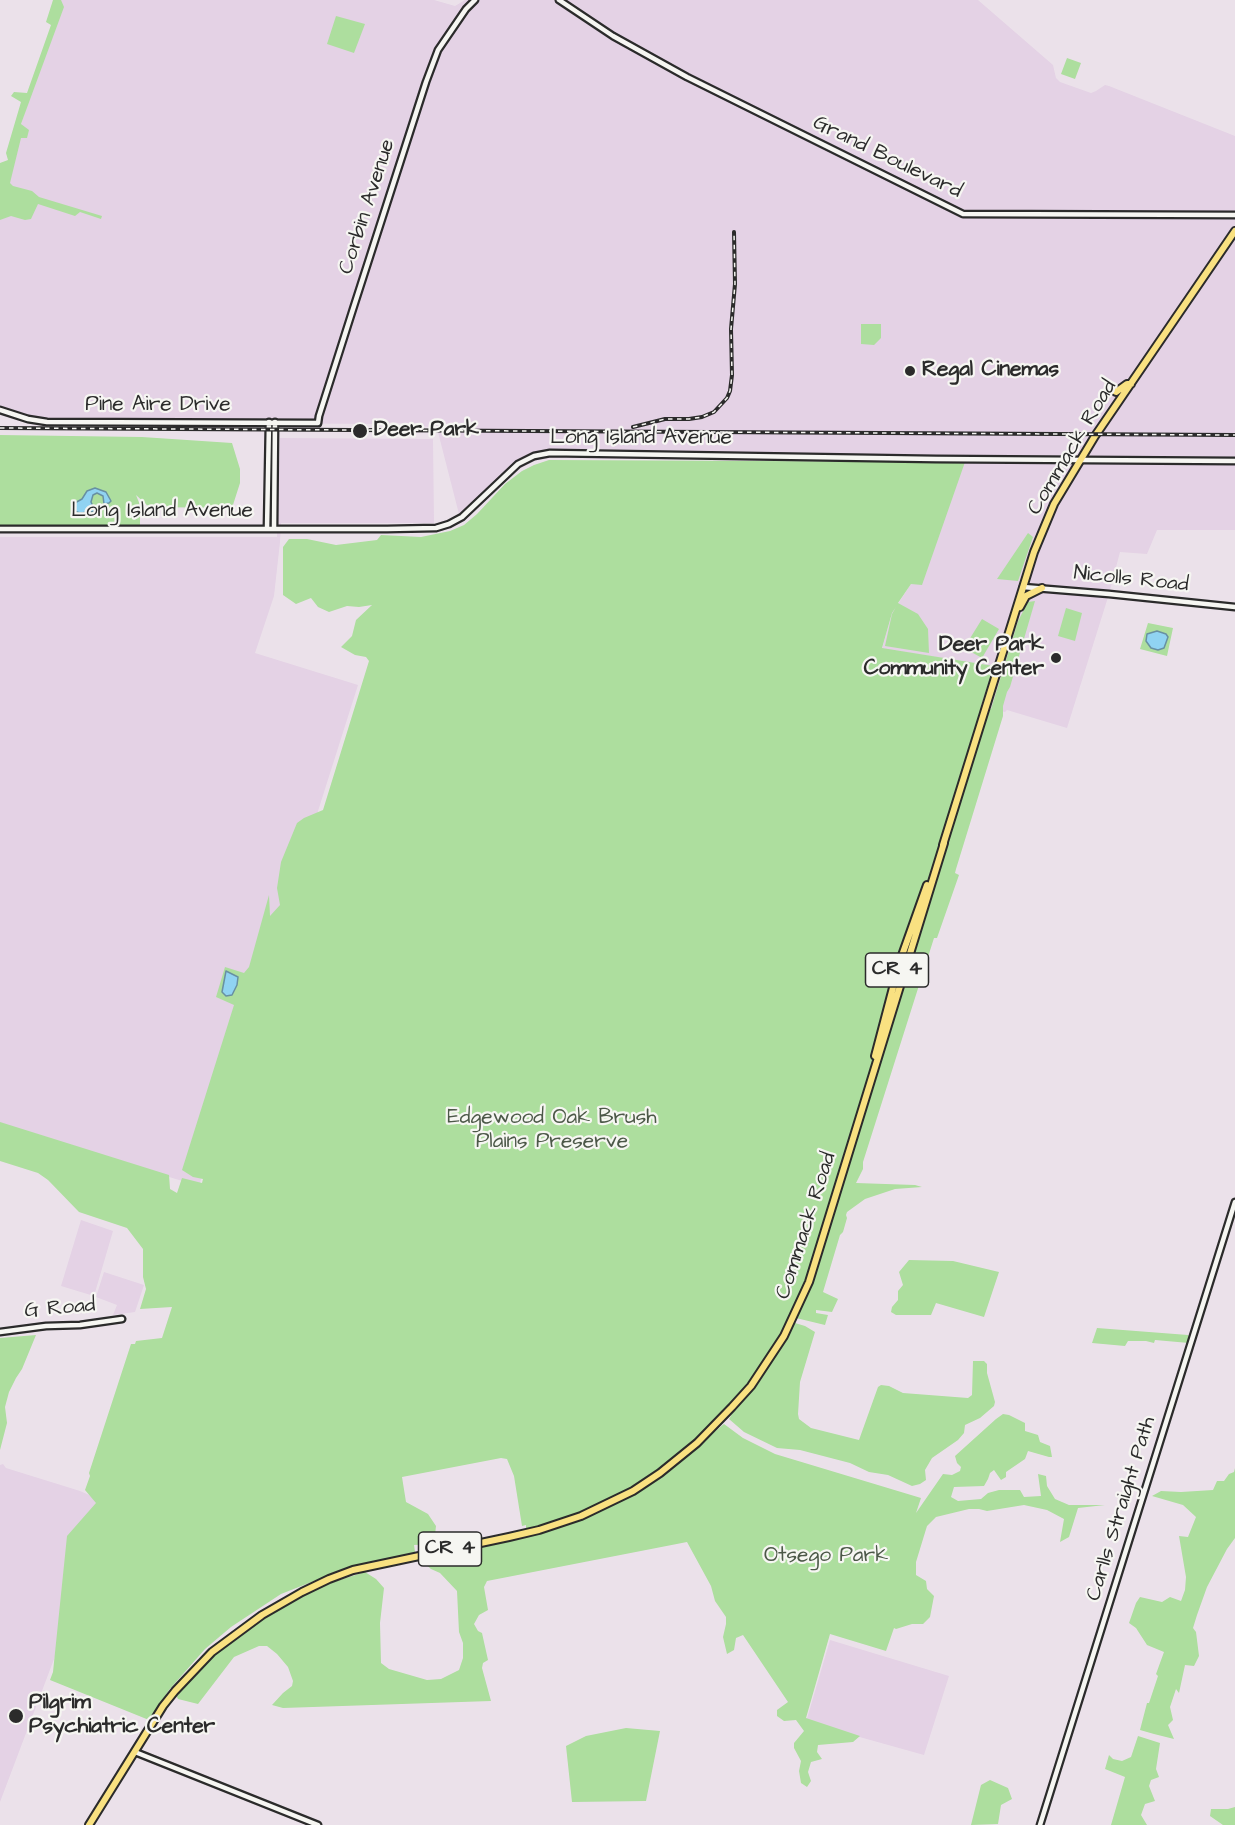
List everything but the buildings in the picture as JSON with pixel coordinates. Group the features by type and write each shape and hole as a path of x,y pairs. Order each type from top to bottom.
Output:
{"main road":[{"name":"Commack Road","path":"89,1825 163,1706 212,1652 262,1615 302,1592 352,1570 539,1530 581,1516 633,1491 685,1454 709,1432 751,1386 784,1336 814,1266 1023,587 1045,524 1063,488 1095,436 1235,231"},
{"path":"1111,389 1116,392 1127,384 1131,384"},
{"path":"1016,612 1026,596 1042,588"}],"street":[{"name":"Corbin Avenue","path":"318,423 346,328 426,82 438,50 466,9 476,0"},
{"name":"Grand Boulevard","path":"559,0 620,41 687,77 963,214 1235,215"},
{"name":"Pine Aire Drive","path":"0,410 45,422 318,423"},
{"path":"267,528 272,422"},
{"path":"272,422 274,528"},
{"name":"Long Island Avenue","path":"0,529 436,528 462,517 518,464 534,456 550,453 1235,461"},
{"name":"Nicolls Road","path":"1023,587 1235,607"},
{"name":"Carlls Straight Path","path":"1040,1825 1235,1202"},
{"name":"G Road","path":"0,1332 122,1319"},
{"path":"135,1752 318,1825"}],"shaded area":[{"path":"61,0 434,0 455,6 465,0 978,0 1053,65 1056,78 1060,82 1091,93 1105,85 1109,86 1235,136 1235,530 1157,530 1147,554 1120,552 1067,728 1007,710 1005,712 984,706 996,666 882,649 892,613 911,584 964,462 550,458 534,461 519,469 461,522 438,432 429,427 392,422 387,424 28,422 0,413 0,190"},
{"path":"280,438 433,439 434,523 281,523 274,596 255,653 358,685 199,1186 0,1126 0,537 277,537"},
{"path":"81,1220 113,1231 94,1296 61,1286"},
{"path":"104,1272 144,1285 135,1312 113,1315 117,1305 96,1297"},
{"name":"Pilgrim Psychiatric Center","path":"3,1464 6,1468 80,1491 101,1500 65,1630 0,1802 0,1465"},
{"path":"830,1640 949,1676 924,1755 806,1722"}],"green space":[{"path":"53,0 61,0 64,7 21,124 29,130 27,138 21,138 10,183 32,191 39,197 102,216 101,219 80,212 75,216 38,204 31,219 25,220 11,216 0,220 0,163 8,160 6,153 21,102 11,96 14,92 27,93 51,25 46,22"},
{"path":"336,16 365,24 354,53 327,44"},
{"path":"1067,58 1081,63 1075,79 1061,74"},
{"path":"861,324 881,324 881,338 874,345 861,344"},
{"path":"0,435 142,437 232,443 240,469 240,483 232,508 149,507 136,495 140,505 140,525 138,527 0,525"},
{"name":"Edgewood Oak Brush Plains Preserve","path":"549,460 965,462 922,585 911,584 898,603 918,614 928,629 929,653 885,646 892,614 896,607 892,613 882,648 994,666 981,706 991,709 1018,621 1028,602 1035,601 1003,706 1003,716 956,869 955,873 959,875 937,938 934,938 863,1162 863,1169 856,1183 922,1187 895,1189 865,1199 847,1212 843,1232 840,1235 823,1292 838,1299 832,1312 816,1310 816,1313 828,1315 825,1325 796,1318 792,1324 805,1326 815,1332 800,1382 798,1414 799,1419 811,1428 859,1440 878,1387 881,1385 903,1393 968,1398 972,1395 973,1361 984,1361 987,1364 994,1406 980,1418 965,1425 964,1433 958,1440 932,1458 925,1470 926,1480 912,1486 888,1475 869,1472 850,1463 800,1450 777,1448 744,1432 729,1419 732,1414 713,1433 724,1424 743,1438 775,1454 921,1498 916,1513 943,1474 952,1475 960,1471 961,1467 955,1456 996,1419 1003,1414 1009,1415 1025,1423 1025,1431 1038,1435 1040,1442 1050,1446 1052,1457 1028,1451 1025,1459 1006,1472 1006,1477 1001,1480 994,1470 990,1473 984,1486 954,1487 951,1497 958,1501 981,1499 988,1493 999,1490 1020,1490 1024,1497 1041,1496 1038,1474 1046,1476 1047,1486 1055,1499 1069,1505 1105,1505 1078,1508 1069,1537 1060,1542 1064,1519 1047,1510 1024,1505 987,1511 969,1509 936,1517 927,1526 916,1562 916,1575 926,1581 927,1589 934,1596 930,1617 923,1624 894,1628 886,1651 830,1634 806,1718 860,1736 853,1742 818,1745 817,1752 822,1759 811,1762 808,1772 811,1781 807,1787 801,1783 799,1771 801,1761 794,1748 794,1743 804,1731 796,1720 784,1721 777,1716 777,1710 788,1702 743,1635 736,1638 734,1650 727,1654 723,1637 726,1617 715,1601 711,1586 687,1542 487,1581 484,1587 488,1610 479,1615 474,1624 482,1633 488,1660 483,1663 482,1668 491,1701 283,1708 272,1705 292,1686 293,1681 288,1667 267,1646 259,1646 234,1657 198,1704 178,1699 176,1695 215,1653 265,1615 327,1584 365,1572 384,1588 380,1623 381,1663 389,1669 427,1680 441,1679 459,1670 463,1658 463,1643 459,1632 457,1591 440,1573 423,1562 423,1559 495,1544 526,1534 526,1525 522,1526 514,1476 507,1459 501,1458 402,1477 406,1502 428,1514 436,1526 434,1544 414,1545 415,1552 347,1568 281,1594 231,1627 205,1649 169,1690 149,1720 50,1680 53,1672 67,1536 96,1503 85,1490 131,1344 135,1344 136,1341 162,1338 172,1307 140,1309 146,1289 143,1277 143,1249 127,1228 79,1212 48,1180 38,1173 0,1161 0,1122 169,1175 170,1189 177,1193 182,1178 202,1183 203,1179 193,1177 182,1170 234,1005 216,997 225,967 244,973 249,967 269,895 270,916 280,905 277,888 281,862 297,823 323,810 369,661 366,657 355,655 341,647 352,636 356,620 372,605 347,606 329,612 318,607 311,598 296,604 283,595 283,547 289,539 307,539 336,545 377,540 381,535 421,537 450,531 464,525 505,484 522,471"},
{"path":"1028,533 1033,537 1018,581 997,579"},
{"path":"1066,608 1082,613 1075,641 1058,636"},
{"path":"982,619 999,629 982,658 964,648"},
{"path":"1148,623 1173,628 1167,656 1140,649"},
{"path":"909,1260 953,1261 999,1272 984,1317 936,1303 931,1315 896,1315 891,1312 898,1300 898,1291 903,1285 899,1272"},
{"path":"1097,1328 1190,1337 1189,1343 1155,1340 1154,1343 1128,1341 1125,1346 1092,1343"},
{"path":"36,1335 22,1369 9,1392 5,1407 7,1423 0,1450 0,1338"},
{"path":"1235,1468 1235,1538 1207,1587 1193,1628 1196,1632 1199,1656 1194,1666 1185,1665 1179,1693 1176,1689 1170,1707 1173,1720 1168,1725 1174,1739 1140,1730 1164,1652 1147,1645 1136,1628 1129,1623 1140,1597 1162,1602 1170,1597 1181,1601 1186,1577 1179,1536 1188,1537 1196,1517 1183,1505 1152,1496 1161,1491 1213,1490 1217,1481 1224,1481 1229,1474 1234,1472"},
{"path":"626,1728 660,1731 646,1801 572,1802 566,1746 586,1736"},
{"path":"1138,1736 1160,1743 1156,1769 1159,1777 1151,1780 1149,1786 1155,1801 1145,1804 1141,1815 1147,1825 1111,1825 1125,1777 1105,1769 1109,1755 1113,1759 1122,1761 1131,1757"},
{"path":"990,1780 1008,1788 1012,1799 1001,1805 998,1824 971,1825 981,1785"},
{"path":"1235,1807 1235,1825 1223,1825 1210,1816 1211,1809"}],"water":[{"path":"95,488 106,492 111,501 104,504 103,496 97,493 93,495 91,502 93,506 99,507 98,511 80,513 74,511 73,504 82,499 87,491"},
{"path":"1157,631 1168,637 1164,648 1158,650 1151,648 1146,641 1147,634"},
{"path":"226,971 238,977 232,995 226,996 222,992"}],"railway":[{"path":"633,427 665,419 702,417 714,412 727,398 732,375 734,232"},
{"path":"0,428 1235,435"}],"place":[{"name":"Regal Cinemas","path":"910,371"},
{"name":"Deer Park","path":"360,431"},
{"name":"Deer Park Community Center","path":"1056,658"},
{"name":"Pilgrim Psychiatric Center","path":"16,1716"}],"park label":[{"name":"Otsego Park","path":"826,1557"}]}
